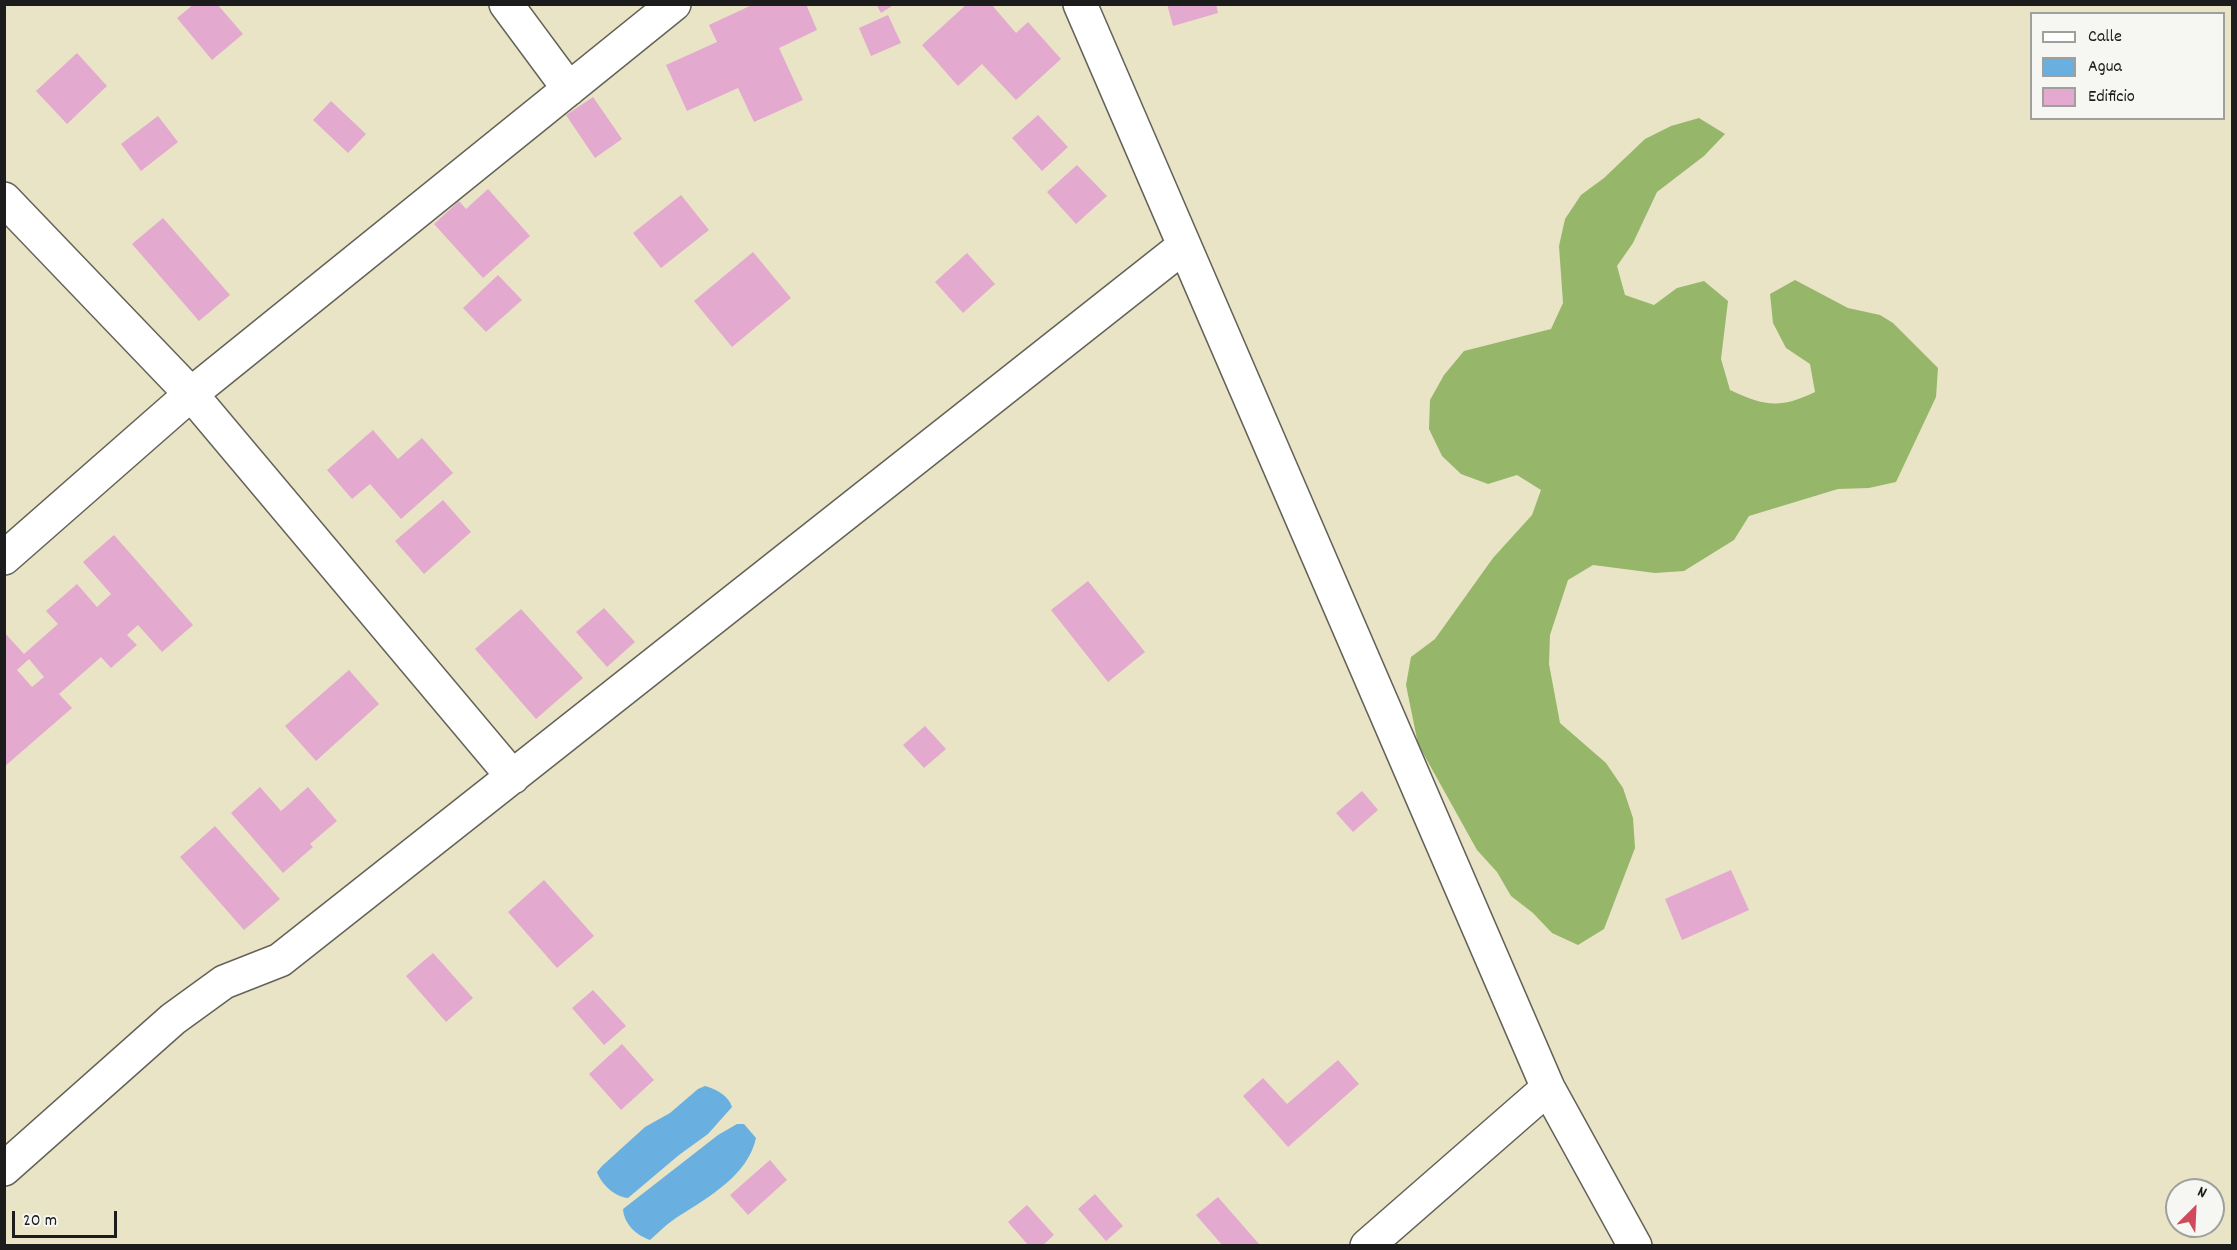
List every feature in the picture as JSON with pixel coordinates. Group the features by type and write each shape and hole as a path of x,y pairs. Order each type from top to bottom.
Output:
{"street":[{"path":"506,4 569,89"},
{"path":"4,558 191,394 674,4"},
{"path":"1080,4 1548,1089 1635,1245"},
{"path":"4,199 191,394 513,777"},
{"path":"4,1169 173,1019 224,982 280,960 1184,246"},
{"path":"1367,1245 1548,1089"}],"green space":[{"path":"1699,118 1725,134 1704,156 1657,192 1633,243 1617,266 1625,295 1654,305 1677,288 1704,281 1728,301 1721,359 1730,390 1763,402 1782,403 1815,392 1810,364 1786,348 1773,323 1770,294 1795,280 1848,308 1880,315 1893,323 1938,368 1936,397 1896,482 1869,488 1838,489 1749,516 1734,540 1684,571 1655,573 1593,565 1568,580 1550,635 1549,664 1560,723 1606,763 1623,788 1633,818 1635,848 1604,929 1578,945 1552,933 1533,913 1511,896 1497,872 1477,850 1418,744 1406,685 1411,657 1435,639 1493,558 1532,515 1541,490 1517,475 1488,484 1461,474 1442,456 1429,429 1430,400 1444,375 1464,351 1551,329 1563,303 1559,246 1565,219 1581,195 1604,178 1645,139 1671,126"}],"water":[{"path":"705,1086 722,1094 732,1107 708,1134 628,1198 609,1189 597,1172 602,1166 645,1127 670,1113 698,1089"},
{"path":"737,1124 744,1124 756,1138 745,1163 726,1184 672,1221 650,1240 632,1228 623,1209 718,1135"}],"building":[{"path":"194,4 217,4 243,34 212,60 177,18"},
{"path":"754,4 806,4 817,30 779,48 803,100 754,122 738,88 687,111 666,65 717,42 709,25"},
{"path":"876,4 895,4 881,13"},
{"path":"967,4 991,4 1016,33 1028,22 1061,59 1016,100 982,64 958,86 922,45"},
{"path":"1167,4 1216,4 1218,13 1173,26"},
{"path":"888,15 901,43 871,56 859,28"},
{"path":"77,53 107,86 67,124 36,91"},
{"path":"593,97 622,139 595,158 566,115"},
{"path":"331,101 366,134 348,153 313,120"},
{"path":"1038,115 1068,147 1042,171 1012,138"},
{"path":"158,116 178,142 141,171 121,144"},
{"path":"1077,165 1107,196 1076,224 1047,192"},
{"path":"488,189 530,236 483,278 434,224 459,201 466,209"},
{"path":"681,195 709,230 661,268 633,233"},
{"path":"163,218 230,295 199,321 132,244"},
{"path":"753,252 791,298 732,347 694,301"},
{"path":"967,253 995,284 963,313 935,282"},
{"path":"498,275 522,300 486,332 463,308"},
{"path":"373,430 398,459 422,438 453,473 401,519 370,484 352,499 327,470"},
{"path":"443,500 471,532 424,574 395,541"},
{"path":"114,535 193,625 162,652 138,625 127,635 137,645 111,668 101,657 59,694 72,708 4,767 4,632 24,654 58,624 46,611 77,584 97,607 111,594 83,562","holes":["29,659 44,677 32,687 17,670"]},
{"path":"1088,581 1145,652 1108,682 1051,610"},
{"path":"604,608 635,642 607,667 576,632"},
{"path":"521,609 583,678 536,719 475,649"},
{"path":"349,670 379,704 316,761 285,726"},
{"path":"925,726 946,749 924,768 903,745"},
{"path":"260,787 281,811 308,787 337,821 310,844 313,847 283,873 231,813"},
{"path":"1362,791 1378,810 1353,832 1336,813"},
{"path":"215,826 280,899 244,930 180,857"},
{"path":"1731,870 1749,910 1682,940 1665,899"},
{"path":"544,880 594,936 557,968 508,912"},
{"path":"433,953 473,998 446,1022 406,976"},
{"path":"593,990 626,1026 604,1045 572,1008"},
{"path":"622,1044 654,1080 621,1110 589,1074"},
{"path":"1338,1060 1359,1084 1288,1147 1243,1096 1263,1078 1287,1104"},
{"path":"770,1160 787,1180 748,1215 730,1195"},
{"path":"1095,1194 1123,1226 1106,1241 1078,1209"},
{"path":"1218,1197 1259,1244 1257,1246 1223,1246 1196,1215"},
{"path":"1027,1205 1054,1235 1042,1246 1029,1246 1008,1222"}]}
